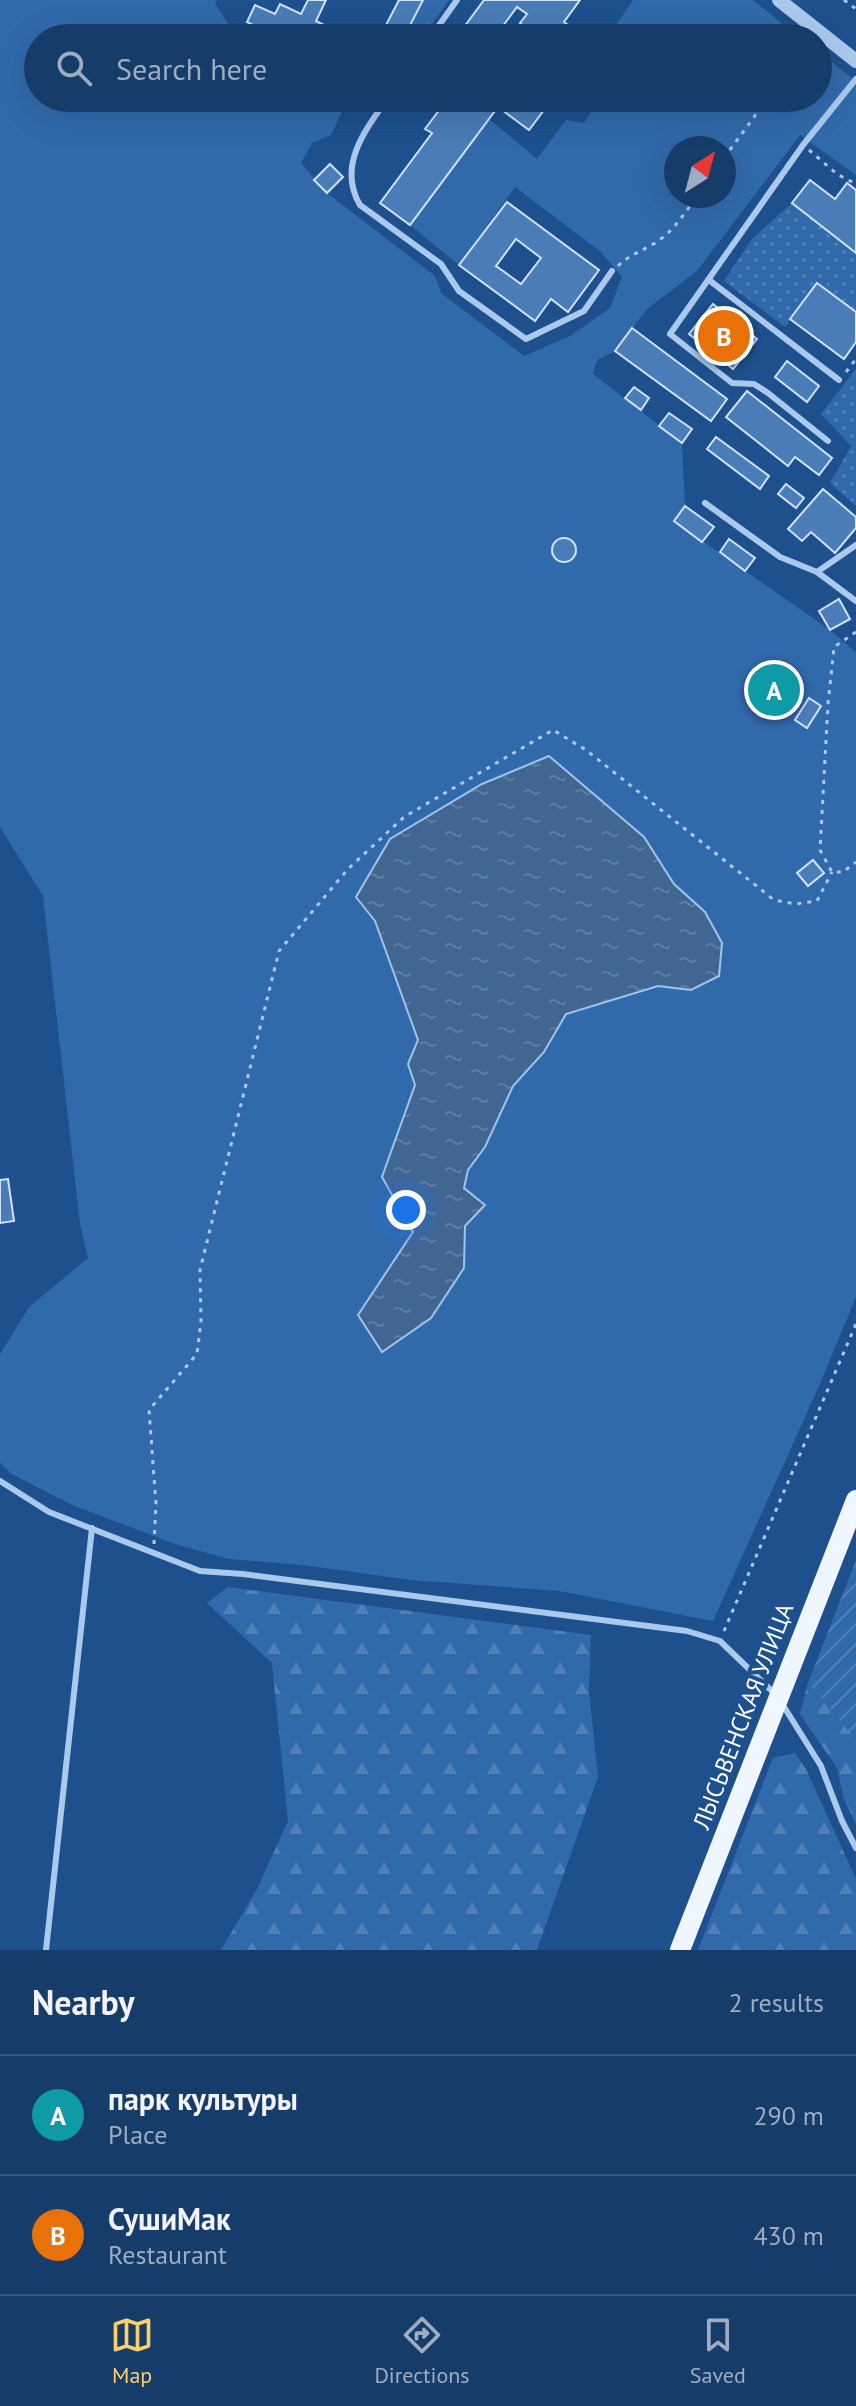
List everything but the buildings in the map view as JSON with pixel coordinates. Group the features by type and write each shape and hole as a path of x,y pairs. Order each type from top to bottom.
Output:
{"main road":[{"name":"ЛЫСЬВЕНСКАЯ УЛИЦА","path":"680,1950 856,1500"}],"street":[{"path":"779,0 809,24"},
{"path":"832,42 856,61"}],"lane":[{"path":"440,24 457,0"},
{"path":"832,109 856,79"},
{"path":"379,112 351,157 353,192 360,205 441,264 459,291 526,339 584,311 612,271"},
{"path":"828,441 768,393 754,384 732,383 670,334 830,112"},
{"path":"709,280 839,380"},
{"path":"705,503 780,557 817,572 856,601"},
{"path":"817,572 856,545"},
{"path":"0,1481 49,1512 200,1571 671,1628 720,1641 778,1697 821,1766 856,1848"},
{"path":"46,1950 92,1528"}],"path":[{"path":"844,0 856,9"},
{"path":"736,142 758,112"},
{"path":"803,145 837,174 856,184"},
{"path":"612,271 629,255 654,244 675,229 689,208"},
{"path":"839,380 856,359"},
{"path":"832,872 820,850 831,675 834,647 856,632"},
{"path":"154,1552 156,1504 149,1410 197,1354 201,1321 200,1270 279,951 348,869 404,817 553,730 586,750 774,900 795,904 817,901 832,872"},
{"path":"832,872 843,872 856,862"},
{"path":"720,1641 856,1324"}],"green space":[{"path":"0,0 217,0 215,3 228,24 24,24 24,112 342,112 331,135 312,143 301,163 327,193 435,276 441,293 524,356 570,336 610,308 622,277 601,252 515,187 459,265 410,225 489,119 537,159 566,120 584,123 591,112 832,112 832,63 856,81 856,175 800,135 697,271 647,309 615,351 597,360 593,374 682,443 685,506 674,521 830,630 856,652 856,1297 713,1621 559,1591 411,1580 302,1565 229,1559 175,1544 72,1505 10,1473 0,1463 0,1354 29,1307 88,1258 80,1224 43,896 0,827"},
{"path":"423,0 449,0 432,24 410,24"},
{"path":"633,0 753,0 783,24 617,24"},
{"path":"792,203 856,253 856,312 817,283 785,327 724,281 752,239"},
{"path":"856,369 856,506 830,483 851,446 821,414"},
{"path":"856,1560 856,1739 808,1683"},
{"path":"228,1587 591,1635 589,1691 598,1777 537,1950 221,1950 257,1889 288,1821 272,1663 207,1603"},
{"path":"808,1683 856,1739 856,1825 843,1796 837,1768 800,1714"},
{"path":"795,1753 806,1769 856,1879 856,1950 698,1950 773,1758"}],"water":[{"path":"549,756 644,837 674,884 705,912 722,943 719,976 691,990 658,986 566,1014 544,1052 513,1086 485,1147 468,1170 464,1188 485,1205 465,1226 464,1268 431,1318 382,1352 358,1315 413,1232 382,1177 415,1085 408,1064 418,1040 375,921 356,897 390,839 482,784"}],"place":[{"name":"СушиМак","path":"724,336"},
{"name":"парк культуры","path":"774,690"}]}
